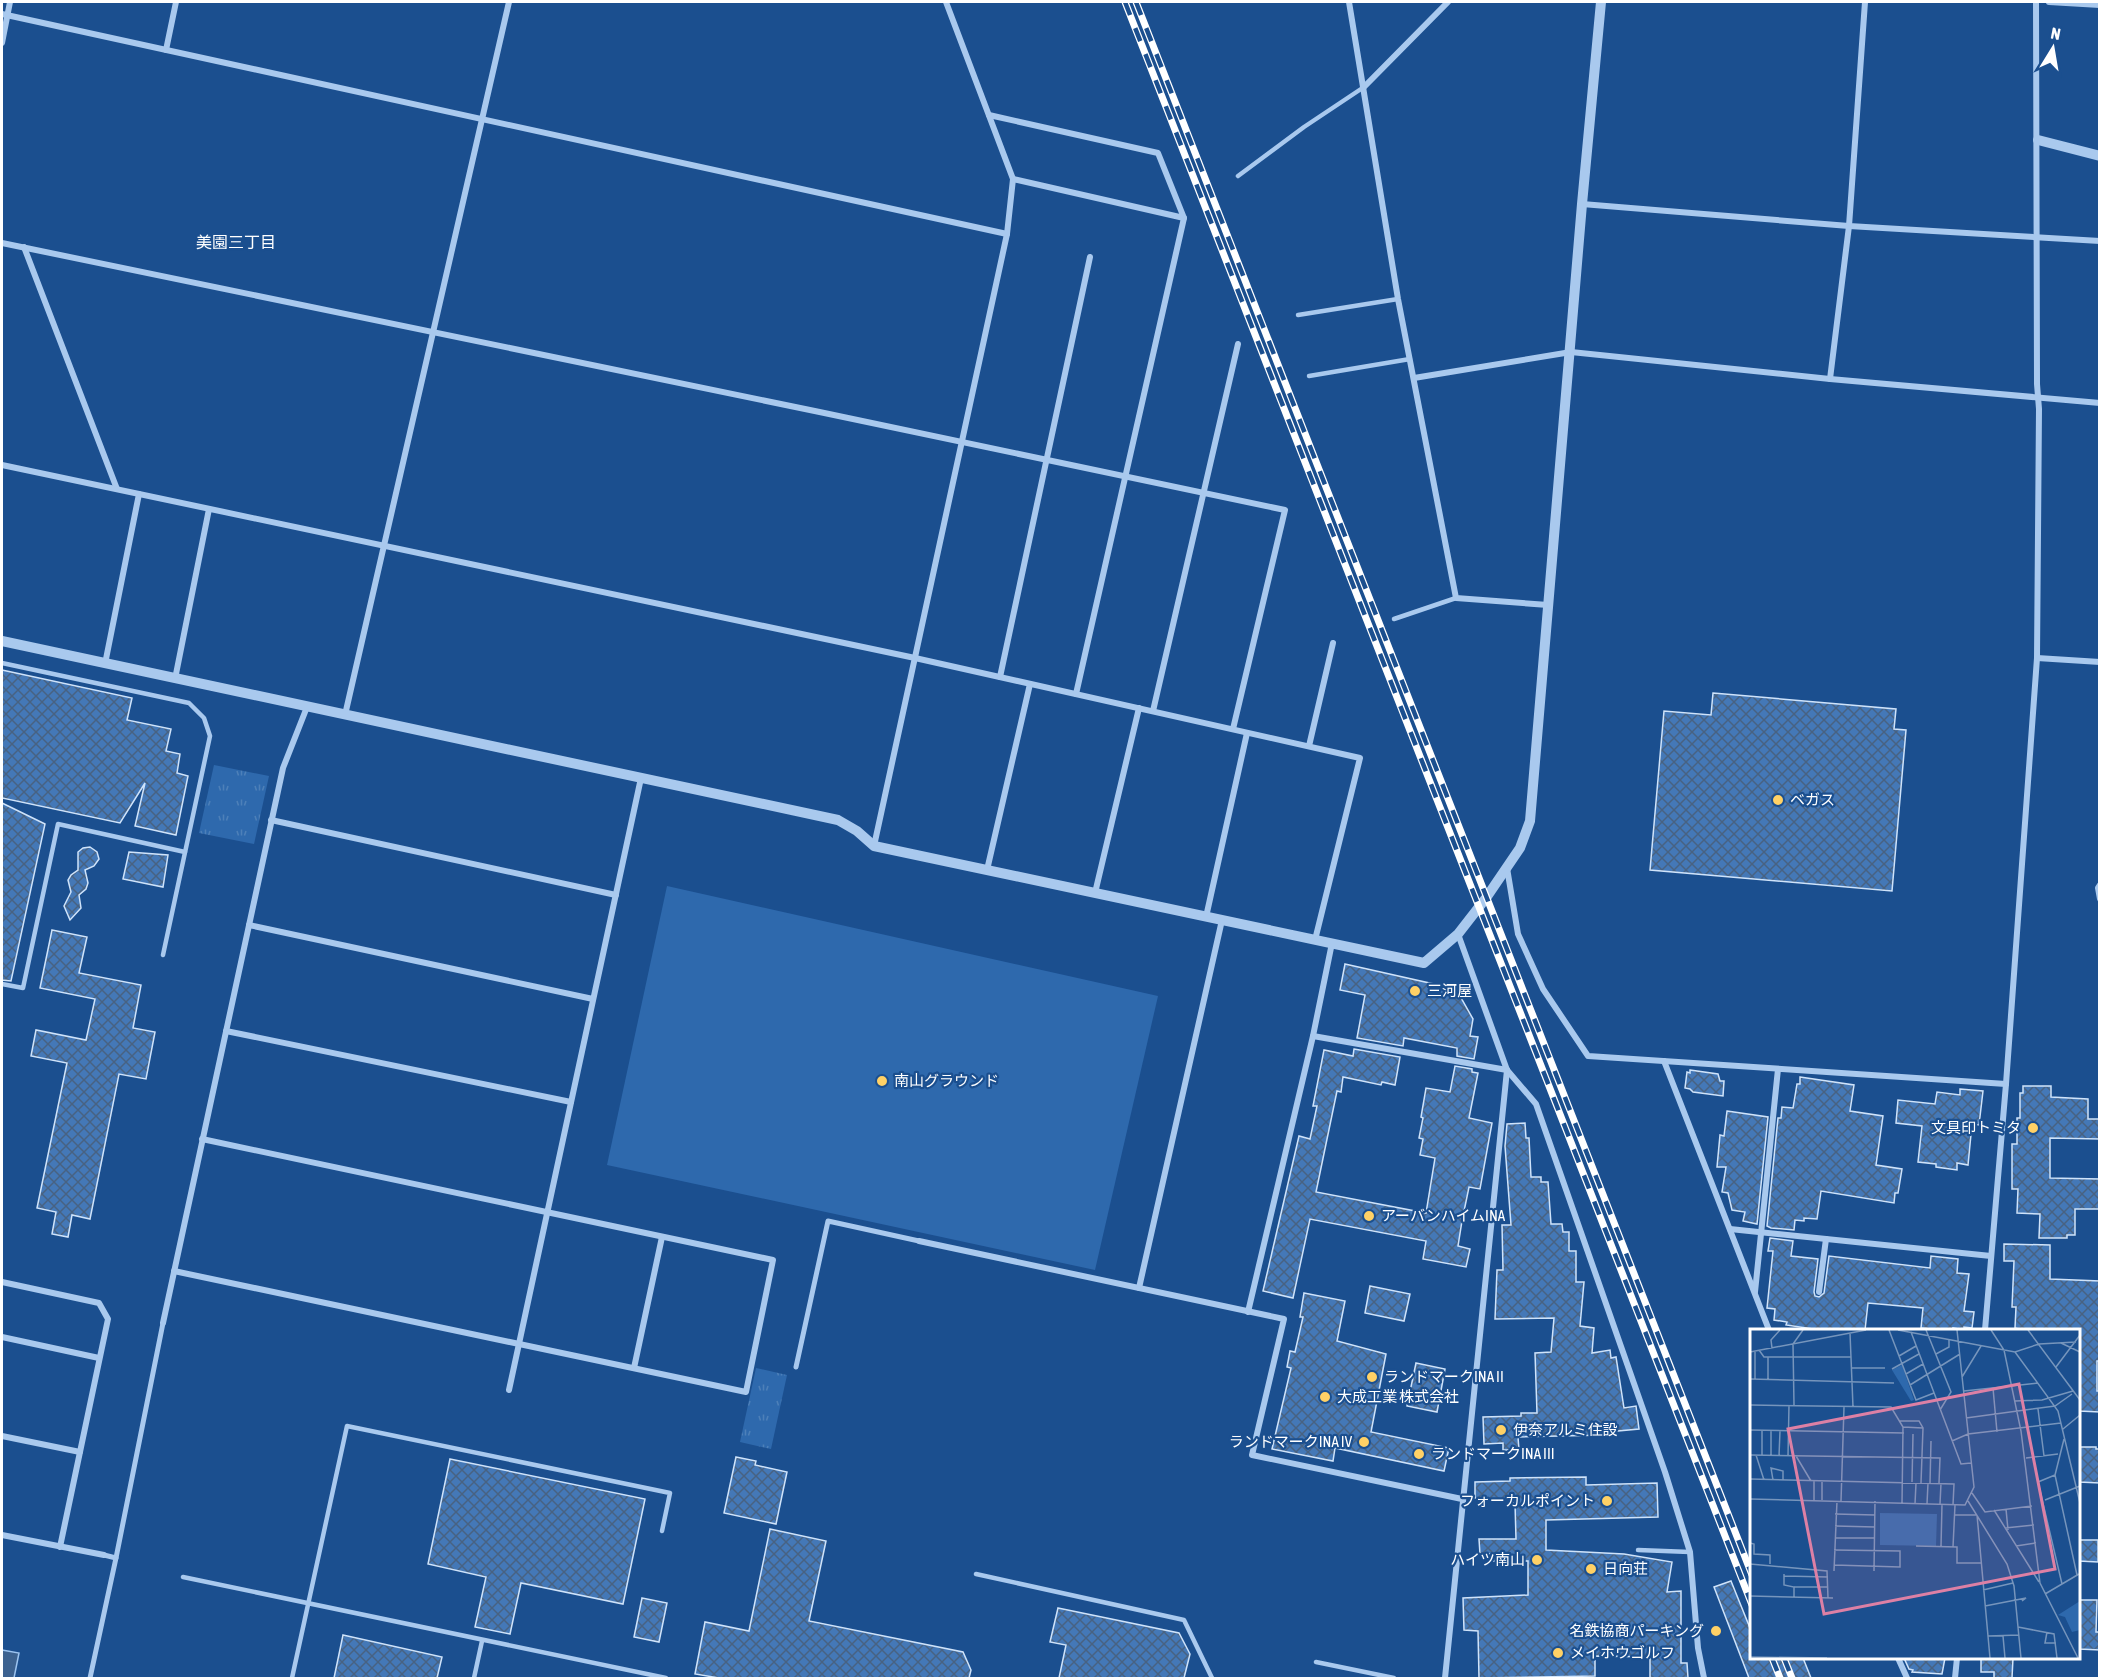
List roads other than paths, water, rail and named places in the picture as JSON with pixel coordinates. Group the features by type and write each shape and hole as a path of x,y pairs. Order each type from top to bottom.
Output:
{"street":[{"path":"2,43 5,14 10,2"},
{"path":"166,50 176,2"},
{"path":"345,715 509,2"},
{"path":"874,846 1007,234 1013,179 946,2"},
{"path":"1349,2 1398,299 1456,598 1548,605"},
{"path":"1364,87 1448,2"},
{"path":"2,641 838,820 857,831 874,846 1424,963 1458,934 1520,848 1530,821 1601,2"},
{"path":"1830,379 1849,226 1865,2"},
{"path":"1985,1329 2006,1084 2037,658 2036,2"},
{"path":"2049,2 2100,5"},
{"path":"5,14 1007,234"},
{"path":"989,115 1158,153 1184,218 1076,694"},
{"path":"2038,140 2100,156"},
{"path":"1013,179 1184,218"},
{"path":"1582,204 1849,226 2100,241"},
{"path":"2,243 962,440 1285,510 1233,729"},
{"path":"24,248 117,489"},
{"path":"1000,677 1090,257"},
{"path":"1153,711 1238,344"},
{"path":"1414,378 1571,352 1830,379 2100,403"},
{"path":"2,465 915,658 1360,758 1315,940"},
{"path":"105,664 139,494"},
{"path":"175,679 209,509"},
{"path":"1309,746 1333,643"},
{"path":"2037,658 2100,662"},
{"path":"987,870 1029,684"},
{"path":"90,1678 163,1323 271,820 283,768 307,707"},
{"path":"1095,893 1139,708"},
{"path":"1206,917 1247,733"},
{"path":"509,1390 641,778"},
{"path":"271,820 616,895"},
{"path":"1507,868 1518,934 1543,989 1588,1056 2006,1084"},
{"path":"2100,885 2098,888 2100,899"},
{"path":"1139,1288 1222,920"},
{"path":"249,925 593,999"},
{"path":"1458,934 1507,1070 1536,1104 1665,1472 1690,1552 1698,1648 1704,1678"},
{"path":"1248,1312 1313,1036 1332,943"},
{"path":"226,1031 571,1102"},
{"path":"1313,1036 1507,1070"},
{"path":"1664,1061 1769,1329"},
{"path":"1755,1294 1778,1069"},
{"path":"1444,1678 1507,1070"},
{"path":"174,1271 746,1392 772,1260 202,1139"},
{"path":"796,1367 828,1221 1284,1319 1252,1455 1462,1499"},
{"path":"1730,1229 1991,1256"},
{"path":"634,1368 662,1237"},
{"path":"1819,1292 1826,1239"},
{"path":"2,1282 99,1303 108,1319 60,1547"},
{"path":"2,1337 99,1358"},
{"path":"2,1436 80,1452"},
{"path":"2,1535 116,1558"},
{"path":"1898,1659 1907,1678"},
{"path":"1955,1678 1957,1659"}],"lane":[{"path":"1238,176 1304,127 1364,87"},
{"path":"1298,315 1398,299"},
{"path":"1309,376 1410,359"},
{"path":"1394,618 1456,598"},
{"path":"2,663 189,703 204,718 210,736 163,955"},
{"path":"2,984 23,988 58,824 185,852"},
{"path":"292,1678 346,1426 670,1493 662,1531"},
{"path":"1638,1550 1690,1552"},
{"path":"976,1574 1184,1620 1212,1678"},
{"path":"183,1577 666,1678"},
{"path":"474,1678 482,1641"},
{"path":"1316,1662 1394,1678"}],"railway":[{"path":"1125,2 1750,1600"},
{"path":"1136,2 1750,1570"},
{"path":"1772,1659 1780,1678"},
{"path":"1784,1659 1792,1678"}],"place":[{"name":"ベガス","path":"1778,800"},
{"name":"三河屋","path":"1415,991"},
{"name":"南山グラウンド","path":"882,1081"},
{"name":"文具印トミタ","path":"2033,1128"},
{"name":"アーバンハイムINA","path":"1369,1216"},
{"name":"ランドマークINA II","path":"1372,1377"},
{"name":"大成工業 株式会社","path":"1325,1397"},
{"name":"伊奈アルミ住設","path":"1501,1430"},
{"name":"ランドマークINA IV","path":"1364,1442"},
{"name":"ランドマークINA III","path":"1419,1454"},
{"name":"フォーカルポイント","path":"1607,1501"},
{"name":"ハイツ南山","path":"1537,1560"},
{"name":"日向荘","path":"1591,1569"},
{"name":"名鉄協商パーキング","path":"1716,1631"},
{"name":"メイホウゴルフ","path":"1558,1653"}],"district":[{"name":"美園三丁目","path":"236,242"}]}
